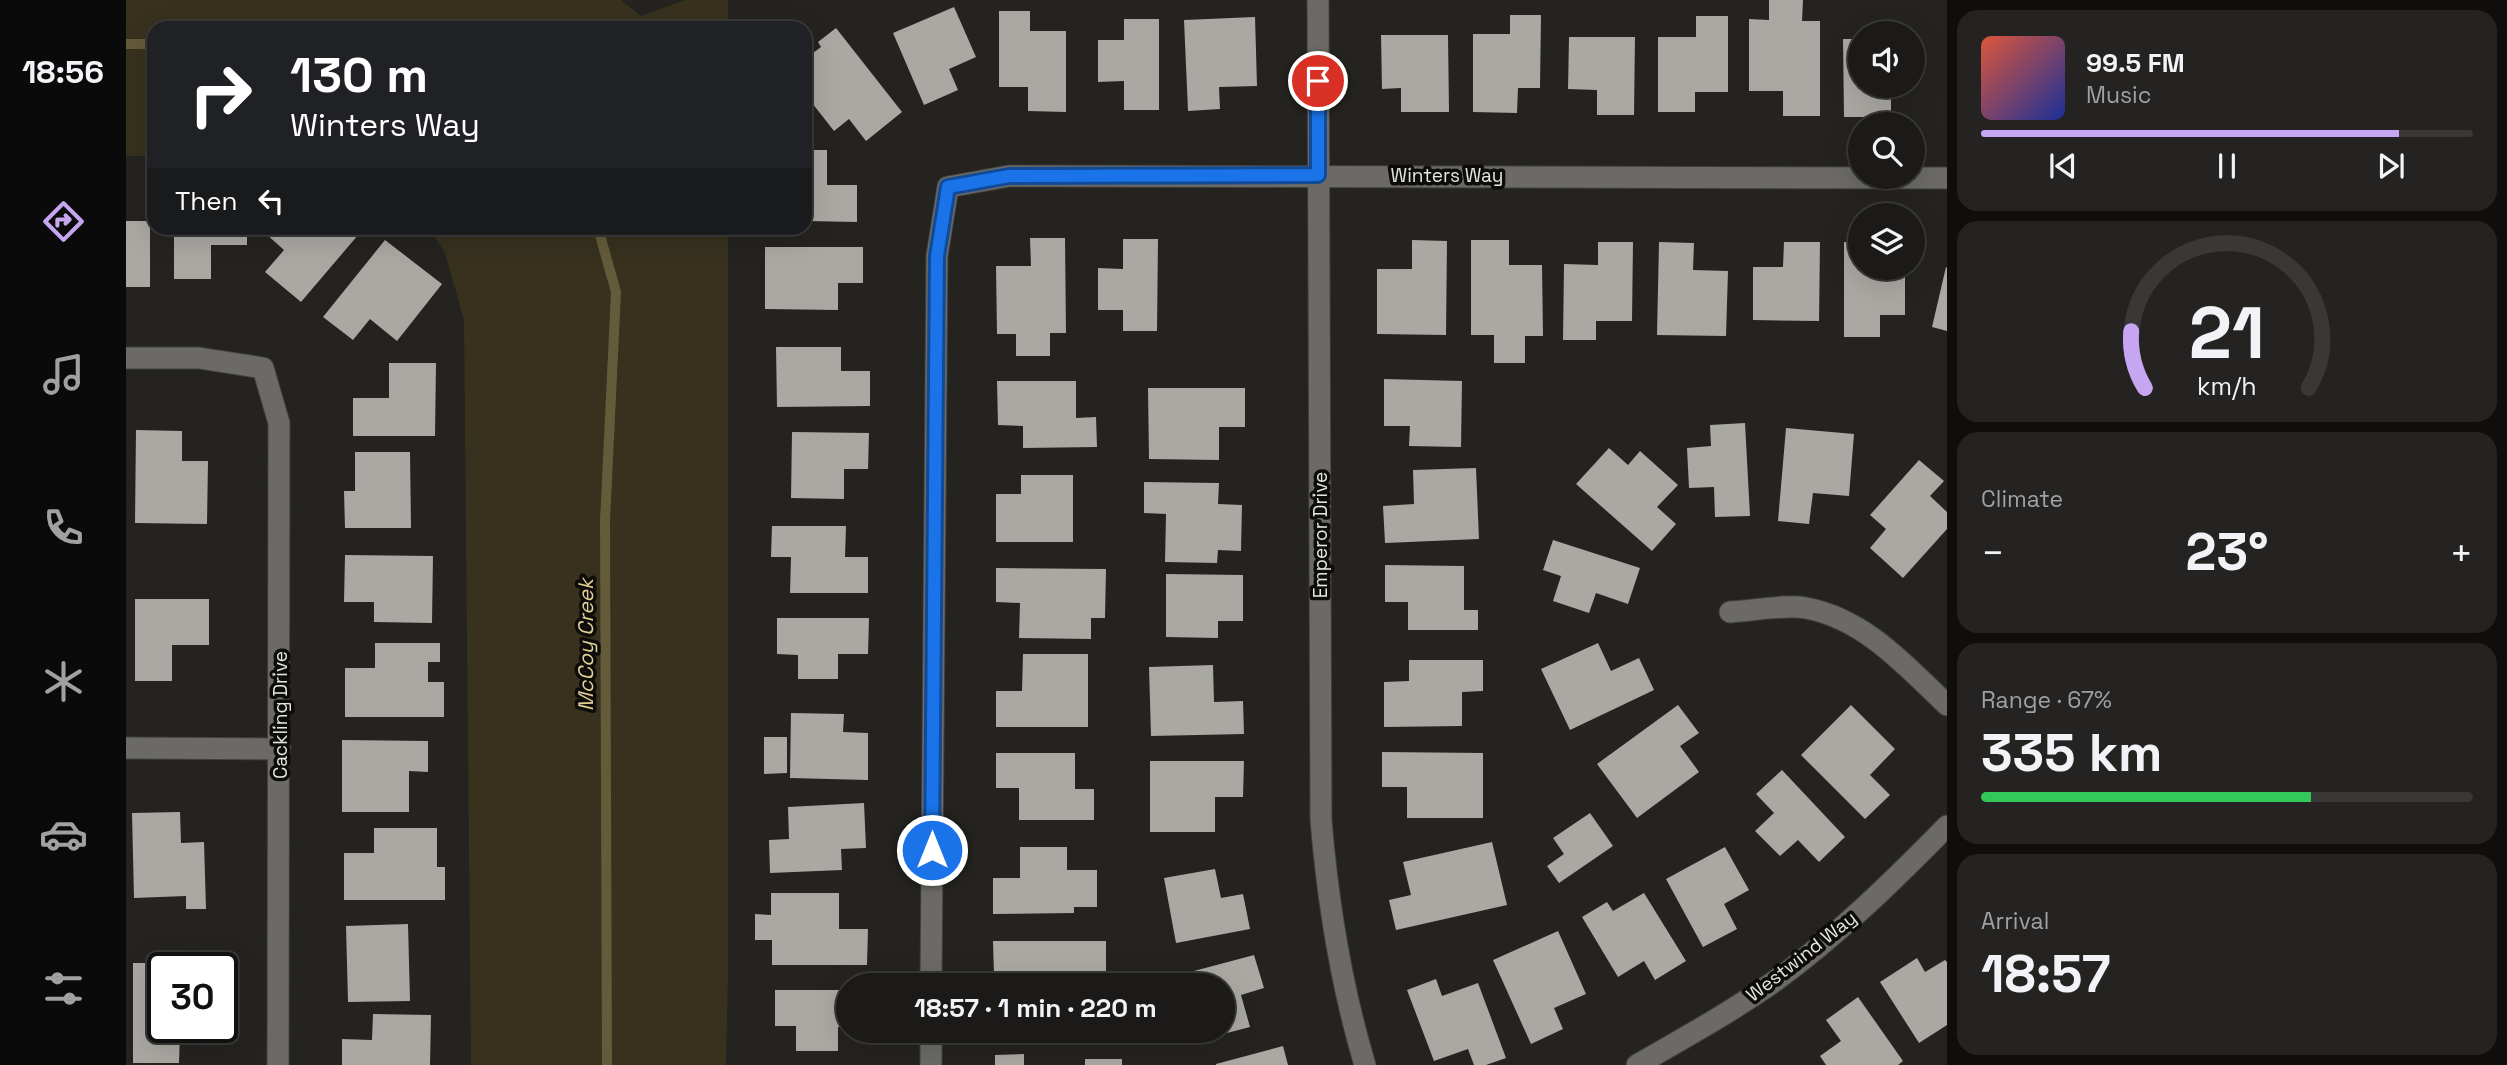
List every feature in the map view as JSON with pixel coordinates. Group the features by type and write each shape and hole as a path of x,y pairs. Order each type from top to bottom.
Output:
{"street":[{"name":"Emperor Drive","path":"1318,0 1321,820 1327,897 1350,1016 1365,1065"},
{"name":"Winters Way","path":"931,973 937,256 948,187 1009,176 1947,178"},
{"name":"Cackling Drive","path":"126,358 199,358 263,368 279,423 278,1065"},
{"path":"1730,612 1805,607 1849,622 1882,644 1947,705"},
{"path":"126,748 280,749"},
{"name":"Westwind Way","path":"1637,1065 1698,1031 1776,980 1884,891 1947,826"},
{"path":"931,1043 931,1065"}],"shaded area":[{"path":"126,0 621,0 641,16 685,0 728,0 728,21 147,21 147,156 126,156"},
{"path":"433,235 728,235 726,1065 471,1065 464,320 445,253"}],"building":[{"path":"1769,0 1803,0 1802,21 1820,21 1820,116 1783,116 1783,91 1749,91 1749,19 1769,20"},
{"path":"954,7 976,57 949,69 958,90 924,105 893,33"},
{"path":"999,11 1030,11 1030,31 1066,31 1066,112 1028,111 1028,87 999,87"},
{"path":"1510,15 1541,15 1540,88 1518,88 1517,113 1473,112 1473,34 1510,34"},
{"path":"1696,16 1728,16 1728,92 1695,92 1695,112 1658,112 1658,37 1696,37"},
{"path":"1255,17 1257,86 1219,87 1220,109 1188,111 1184,20"},
{"path":"1124,19 1159,19 1159,110 1124,110 1124,81 1098,82 1098,40 1124,40"},
{"path":"836,28 902,112 866,141 849,119 834,131 812,103 812,54 821,47 818,42"},
{"path":"1381,35 1448,35 1449,112 1401,112 1401,88 1382,89"},
{"path":"1569,37 1635,37 1634,115 1597,115 1597,90 1568,89"},
{"path":"1843,39 1848,39 1848,98 1891,98 1891,112 1848,112 1848,117 1844,117"},
{"path":"812,150 827,150 827,185 857,185 857,222 812,221"},
{"path":"126,221 147,221 147,235 150,235 150,287 126,287"},
{"path":"174,235 247,235 247,245 211,245 211,279 174,279"},
{"path":"267,235 358,235 301,302 265,272 284,250"},
{"path":"1030,238 1065,238 1066,333 1050,333 1050,356 1016,356 1016,334 997,334 996,266 1031,266"},
{"path":"1123,239 1158,239 1157,331 1123,331 1123,310 1098,310 1098,268 1123,269"},
{"path":"385,240 442,284 397,341 370,319 353,340 323,317"},
{"path":"1412,240 1447,241 1446,335 1377,334 1377,269 1412,269"},
{"path":"1471,240 1509,240 1509,265 1542,265 1543,336 1525,336 1525,363 1494,363 1494,335 1471,335"},
{"path":"1598,242 1633,242 1632,321 1596,321 1596,340 1563,340 1564,264 1598,265"},
{"path":"1659,242 1694,243 1693,270 1728,271 1726,336 1657,335"},
{"path":"1784,242 1820,242 1819,321 1753,320 1753,267 1783,267"},
{"path":"1844,242 1848,242 1848,280 1905,280 1905,315 1880,315 1880,337 1844,337"},
{"path":"765,247 863,247 863,283 838,283 838,310 765,309"},
{"path":"1947,268 1947,331 1932,327"},
{"path":"776,347 841,347 841,371 870,371 870,406 777,407"},
{"path":"389,363 436,363 435,436 353,436 353,398 389,398"},
{"path":"1384,379 1462,381 1461,447 1409,446 1410,426 1384,426"},
{"path":"997,381 1076,381 1076,418 1096,417 1097,447 1023,448 1023,426 998,425"},
{"path":"1148,388 1245,388 1245,427 1219,427 1219,460 1149,459"},
{"path":"1745,423 1750,516 1715,517 1714,487 1689,488 1687,448 1711,446 1710,425"},
{"path":"1786,428 1854,434 1849,496 1813,493 1809,524 1778,521"},
{"path":"136,430 182,431 182,461 208,461 207,524 135,523"},
{"path":"792,432 869,433 868,469 844,469 844,499 791,498"},
{"path":"1609,448 1628,465 1640,451 1678,485 1657,507 1676,524 1652,551 1576,484"},
{"path":"355,452 410,452 411,528 345,528 344,491 355,491"},
{"path":"1919,460 1944,481 1930,496 1947,512 1947,529 1903,578 1870,548 1886,529 1870,515"},
{"path":"1476,468 1479,539 1385,543 1383,506 1414,504 1413,470"},
{"path":"1021,475 1073,475 1073,542 996,542 996,494 1021,494"},
{"path":"1144,482 1219,483 1218,504 1242,505 1241,551 1218,550 1217,563 1165,562 1166,514 1144,513"},
{"path":"772,526 846,526 845,557 868,557 868,593 790,593 791,557 771,557"},
{"path":"1553,540 1640,568 1628,604 1596,593 1589,613 1553,601 1561,576 1543,570"},
{"path":"345,555 433,556 432,623 374,622 374,602 344,602"},
{"path":"1385,565 1464,566 1464,610 1478,610 1478,630 1408,630 1408,602 1385,602"},
{"path":"996,568 1106,569 1105,618 1091,618 1091,639 1019,638 1020,603 996,602"},
{"path":"1166,574 1243,575 1243,621 1218,621 1218,638 1166,637"},
{"path":"135,599 209,599 209,645 172,645 172,681 135,681"},
{"path":"777,618 869,618 868,654 838,654 838,679 798,679 798,655 777,654"},
{"path":"375,643 440,643 440,662 428,662 428,682 444,682 444,717 345,717 345,668 375,668"},
{"path":"1598,643 1611,671 1639,658 1654,690 1570,730 1541,669"},
{"path":"1023,654 1088,654 1088,727 996,727 996,691 1022,691"},
{"path":"1409,660 1483,660 1483,691 1462,692 1462,726 1384,727 1384,682 1409,681"},
{"path":"1213,665 1214,702 1243,701 1244,734 1151,736 1149,667"},
{"path":"1678,705 1699,733 1680,746 1699,772 1637,818 1597,764"},
{"path":"1851,705 1895,749 1870,775 1890,795 1865,819 1801,755"},
{"path":"791,713 844,714 843,732 868,733 868,780 790,778"},
{"path":"764,737 787,737 787,773 764,774"},
{"path":"342,740 428,741 428,772 409,771 409,812 342,812"},
{"path":"1382,752 1483,753 1483,818 1407,818 1407,787 1382,787"},
{"path":"996,753 1075,753 1075,789 1094,789 1094,820 1019,820 1019,788 996,788"},
{"path":"1150,761 1244,761 1243,797 1215,797 1215,832 1150,832"},
{"path":"1782,770 1845,837 1819,862 1798,840 1780,856 1755,831 1774,813 1756,794"},
{"path":"864,803 866,848 841,849 842,870 770,873 769,840 789,839 788,807"},
{"path":"180,812 181,843 204,842 206,909 186,909 186,896 134,898 132,813"},
{"path":"1590,813 1613,846 1559,883 1547,866 1564,854 1553,838"},
{"path":"374,828 437,828 437,867 445,867 445,900 344,900 344,853 374,853"},
{"path":"1492,842 1507,905 1396,930 1389,900 1411,895 1403,862"},
{"path":"1020,847 1067,847 1067,870 1097,870 1097,907 1074,907 1074,913 993,914 993,878 1020,878"},
{"path":"1725,847 1749,890 1724,904 1737,929 1703,947 1666,879"},
{"path":"1215,869 1221,898 1243,894 1250,929 1176,943 1164,878"},
{"path":"771,893 839,893 839,929 868,929 867,965 772,965 772,940 755,940 755,914 771,915"},
{"path":"1644,893 1686,961 1655,980 1644,961 1618,977 1582,917 1607,902 1613,911"},
{"path":"408,924 410,1001 348,1002 346,926"},
{"path":"1558,931 1586,994 1554,1008 1563,1029 1531,1044 1493,960"},
{"path":"993,941 1106,941 1106,973 994,973"},
{"path":"1254,955 1264,988 1241,995 1250,1027 1235,1031 1235,973 1186,973"},
{"path":"1917,958 1925,972 1945,960 1947,962 1947,1025 1919,1043 1880,982"},
{"path":"133,963 147,963 147,1043 180,1043 179,1063 133,1063"},
{"path":"1436,979 1442,996 1478,983 1506,1058 1486,1065 1474,1065 1468,1049 1434,1061 1407,990"},
{"path":"775,990 836,990 838,1051 796,1051 796,1026 775,1026"},
{"path":"1858,997 1903,1061 1898,1065 1826,1065 1820,1056 1841,1041 1826,1020"},
{"path":"373,1014 431,1015 430,1065 342,1065 342,1039 372,1040"},
{"path":"1283,1046 1288,1065 1216,1065 1216,1064"},
{"path":"1024,1054 1024,1065 995,1065 995,1055"},
{"path":"1085,1059 1122,1059 1122,1065 1085,1065"}],"waterway":[{"name":"McCoy Creek","path":"126,44 147,44"},
{"name":"McCoy Creek","path":"600,235 616,292 605,521 607,1065"}],"route":[{"path":"932,850 937,256 948,187 1009,176 1318,175 1318,81"}]}
